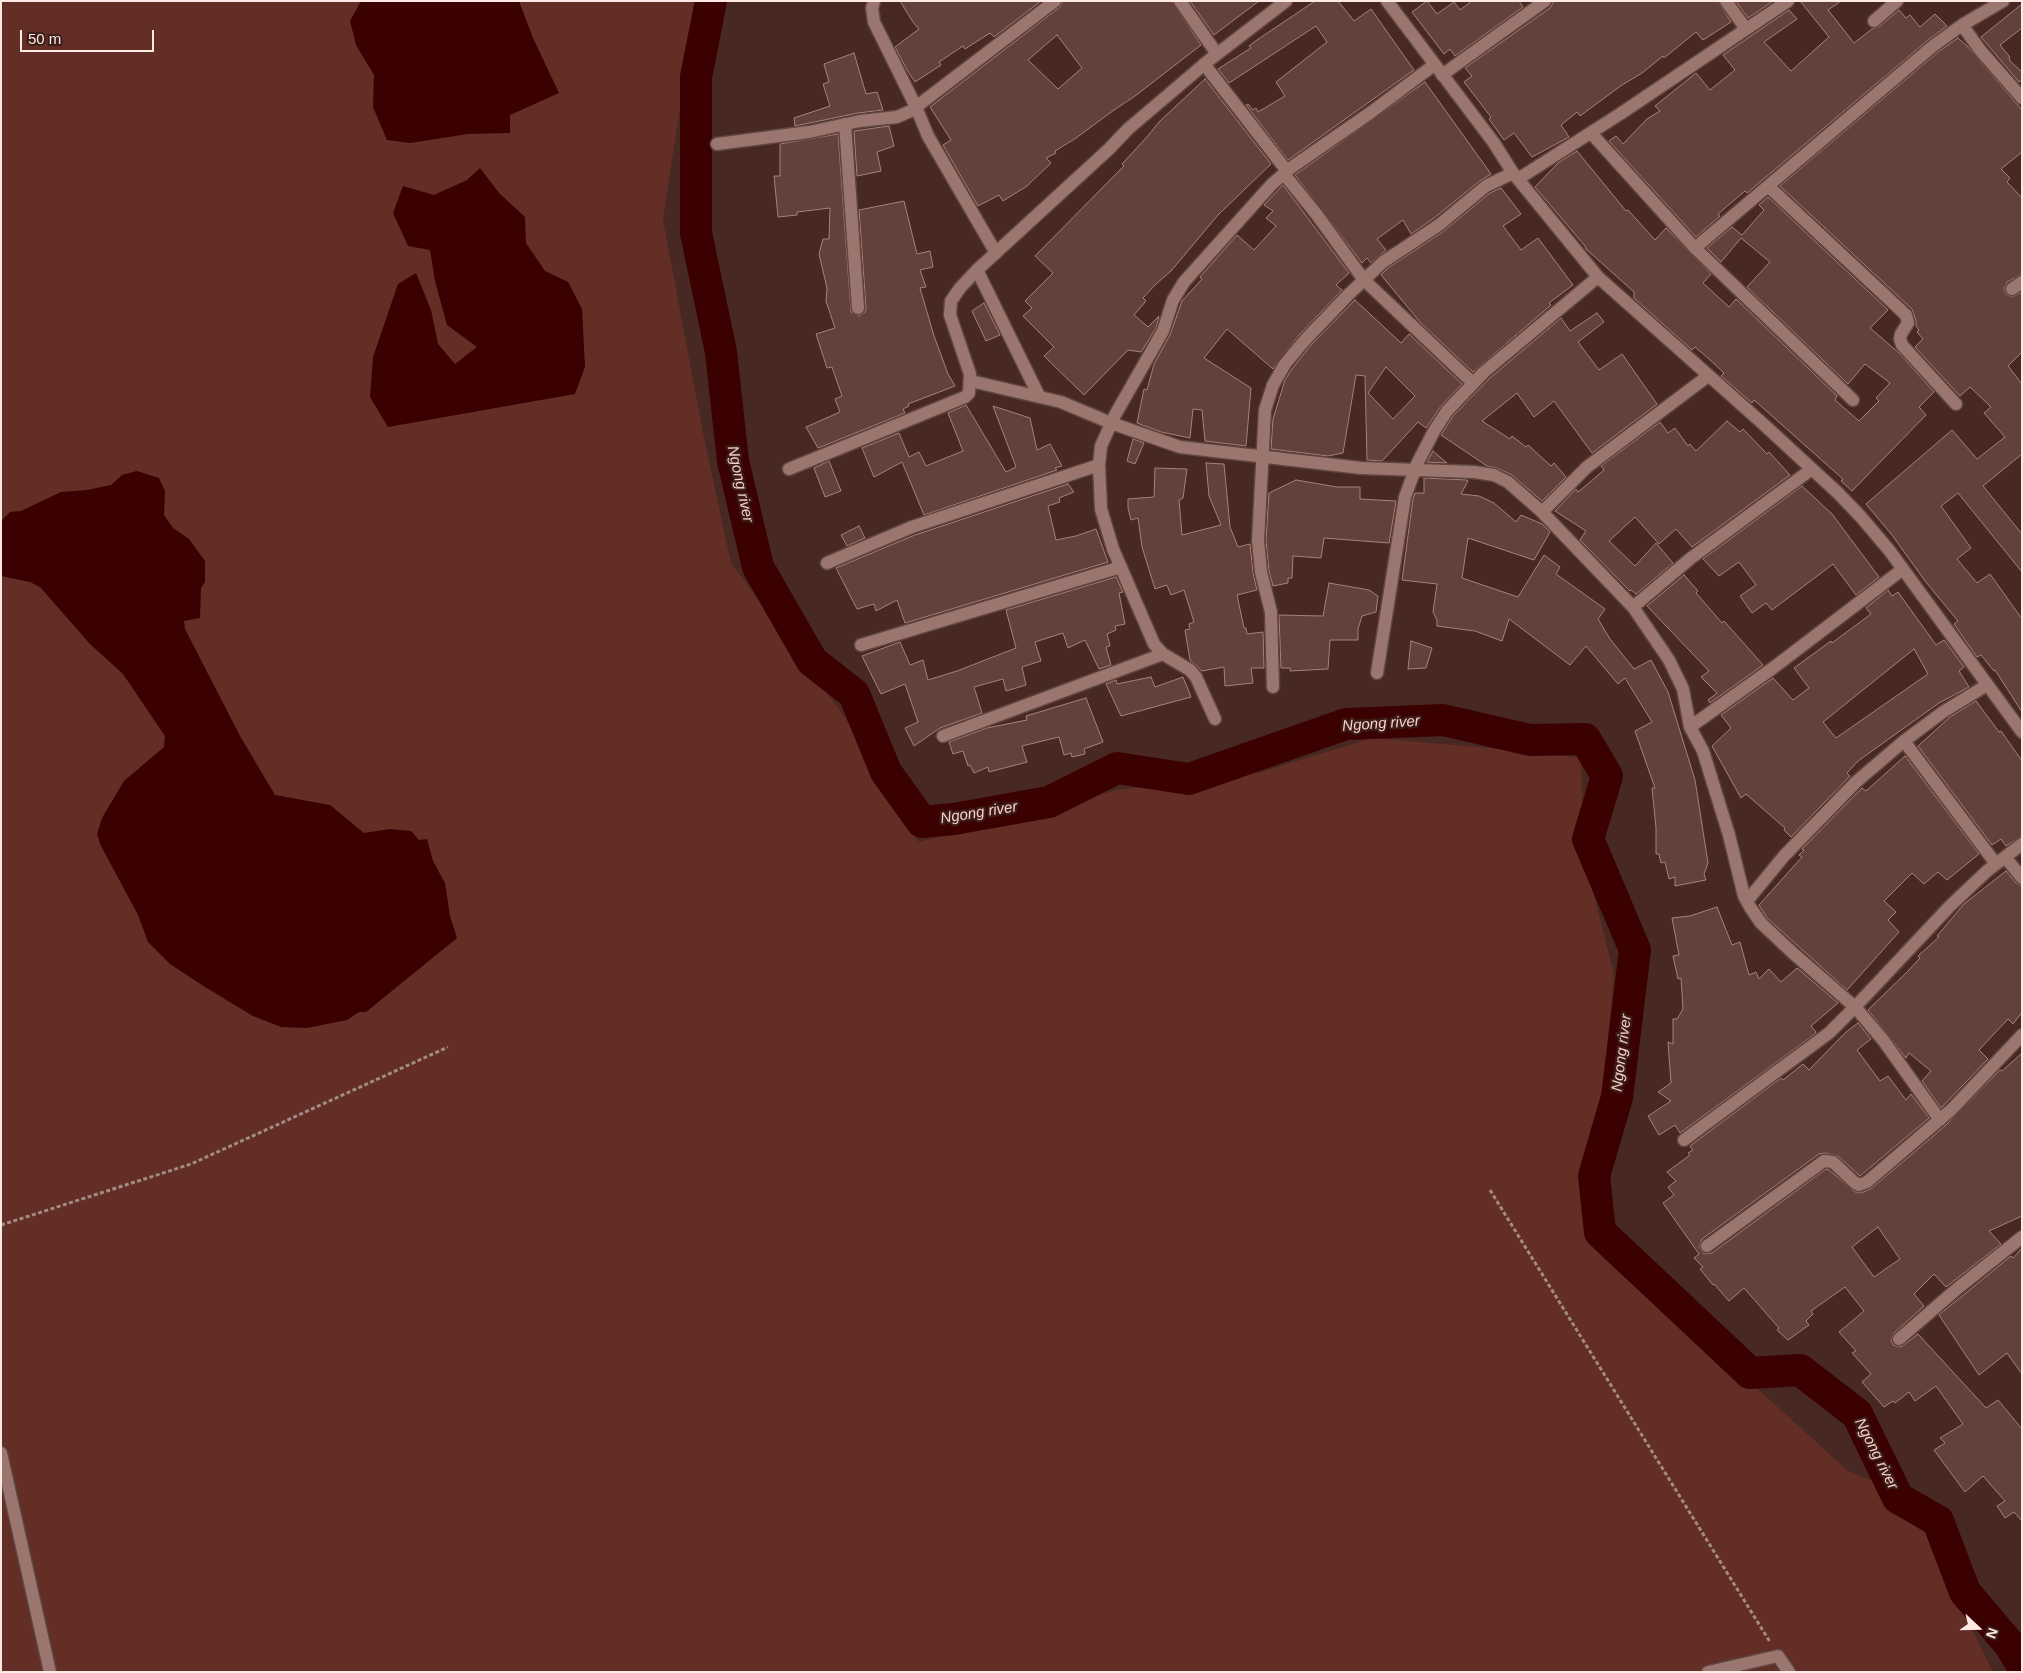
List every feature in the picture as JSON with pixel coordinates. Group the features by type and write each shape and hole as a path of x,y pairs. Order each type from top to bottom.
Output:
{"street":[{"path":"874,1 872,8 874,22 916,107 928,136 996,253"},
{"path":"717,144 809,132 907,114 1055,1"},
{"path":"1180,1 1217,54"},
{"path":"789,469 965,397 969,393 971,381 950,315 951,301 960,288 1128,129 1204,64 1286,1"},
{"path":"1387,1 1494,143 1515,176 1598,277 1812,469 1861,516 1903,569 2022,732"},
{"path":"1215,719 1196,677 1190,670 1163,654 1154,644 1107,530 1102,509 1099,465 1101,446 1111,423 1163,331 1173,300 1184,282 1272,184 1370,113 1545,1"},
{"path":"1726,1 1746,29"},
{"path":"1273,687 1271,612 1261,572 1258,541 1265,410 1273,385 1285,364 1305,340 1383,262 1439,225 1472,196 1493,182 1515,176 1591,133 1788,1"},
{"path":"1874,21 1897,1"},
{"path":"1695,248 1933,46 1962,25 2003,1"},
{"path":"1962,25 1980,50 2022,98"},
{"path":"1204,64 1364,280 1473,383"},
{"path":"845,124 858,308"},
{"path":"1591,133 1695,248 1852,400"},
{"path":"1768,186 1906,315 1908,323 1901,334 1902,345 1956,404"},
{"path":"977,270 1039,396"},
{"path":"1377,673 1405,497 1414,471 1434,431 1447,411 1473,383 1598,277"},
{"path":"1542,512 1587,467 1708,376"},
{"path":"971,381 1039,396 1073,406 1111,423 1180,447 1361,468 1474,472 1494,475 1508,482 1542,512 1633,608 1678,675 1683,689 1690,727 1702,751 1729,835 1747,901 1761,923 1856,1007 1883,1040 1940,1120"},
{"path":"827,563 912,527 1099,465"},
{"path":"1633,608 1691,558 1812,469"},
{"path":"861,645 1121,567"},
{"path":"1690,727 1773,668 1903,569"},
{"path":"943,736 1163,654"},
{"path":"1747,901 1784,856 1856,782 1904,740 1943,712 1987,685"},
{"path":"1904,740 2000,860 2022,878"},
{"path":"1684,1140 1821,1039 1856,1007 1950,906 2000,860 2022,844"},
{"path":"1707,1246 1824,1162 1833,1162 1854,1182 1859,1184 1867,1182 1940,1120 2022,1034"},
{"path":"1899,1339 1958,1288 2022,1237"},
{"path":"1,1453 50,1672"},
{"path":"1708,1672 1778,1656 1789,1672"}],"path":[{"path":"1,1225 191,1164 448,1047"},
{"path":"1490,1190 1778,1656"}],"shaded area":[{"path":"1,1 696,1 663,220 703,433 731,563 846,719 919,842 1117,790 1258,773 1372,738 1524,751 1581,758 1584,857 1614,974 1603,1091 1582,1210 1601,1256 1649,1299 1769,1399 1848,1471 1924,1502 1957,1599 1993,1672 1,1672"},
{"path":"361,1 519,1 533,38 559,93 510,115 510,133 468,134 410,143 387,140 373,107 374,75 356,45 350,21"},
{"path":"480,168 499,193 525,217 526,243 545,271 568,282 582,309 585,367 575,394 388,427 370,397 373,357 398,284 416,273 431,310 438,344 455,364 477,347 447,325 435,281 430,250 408,246 393,213 403,186 434,195 467,180"},
{"path":"137,471 159,478 165,491 164,515 173,528 189,539 205,561 205,582 201,588 200,618 184,621 185,629 240,736 275,795 330,805 364,833 390,829 411,831 419,840 427,839 433,861 445,883 450,916 457,938 366,1012 359,1012 347,1020 307,1028 281,1027 253,1016 170,964 148,942 138,915 100,844 97,834 102,818 124,781 164,747 165,736 123,674 90,644 40,587 30,582 1,576 1,521 10,512 21,511 61,492 87,490 111,485 122,475"}],"building":[{"path":"900,1 1041,1 994,37 990,33 965,49 963,46 939,62 941,65 915,82 895,47 919,29"},
{"path":"1063,1 1172,1 1201,45 1135,96 1055,151 1056,153 1046,158 1051,163 1027,186 1003,201 999,195 978,206 943,145 951,140 930,107 1060,7","holes":["1057,35 1082,68 1058,89 1028,60"]},
{"path":"1190,1 1259,1 1214,35"},
{"path":"1315,1 1338,1 1354,21 1371,9 1414,70 1288,160 1246,105 1248,104 1253,110 1256,108 1258,112 1285,96 1276,82 1327,42 1316,26 1229,83 1218,69 1251,48 1249,46 1257,40"},
{"path":"1427,1 1437,14 1454,2 1460,10 1472,1 1519,1 1523,7 1455,56 1450,49 1444,54 1412,12"},
{"path":"1554,1 1718,1 1731,22 1703,40 1696,32 1664,58 1663,56 1580,116 1577,112 1561,125 1569,137 1532,157 1514,133 1504,140 1489,119 1491,117 1464,82 1472,76 1465,68 1550,8"},
{"path":"1736,1 1773,1 1748,18"},
{"path":"1800,1 1841,1 1828,10 1854,43 1872,29 1879,27 1899,10 1906,18 1910,15 1920,27 1935,14 1947,26 1747,193 1745,191 1718,214 1720,216 1696,237 1609,141 1616,136 1623,144 1647,119 1660,111 1655,106 1696,73 1710,90 1735,70 1723,55 1789,10 1797,19 1764,42 1791,71 1829,37"},
{"path":"2022,4 2022,28 2000,45 2009,56 2010,61 2022,72 2022,80 2019,82 1981,37"},
{"path":"1958,38 2022,110 2022,152 2001,169 2010,178 2007,182 2022,198 2022,274 2007,282 2004,289 2006,294 2012,297 2022,292 2022,352 2008,366 2022,384 2022,454 1983,486 2022,534 2022,572 1958,493 1941,506 1971,548 1957,559 1977,583 1990,574 2022,619 2022,712 1995,670 1981,655 1977,657 1954,624 1958,621 1866,504 1952,430 1977,459 2005,437 1984,413 1991,407 1970,387 1960,396 1915,347 1923,339 1917,332 1919,330 1916,326 1912,309 1780,186 1938,52"},
{"path":"854,53 866,94 877,92 883,110 858,113 795,126 794,118 830,106 823,84 829,82 824,64"},
{"path":"1205,79 1271,164 1218,215 1171,271 1143,298 1146,301 1134,315 1148,327 1159,316 1156,328 1141,352 1128,350 1084,395 1044,356 1054,347 1023,316 1032,308 1025,301 1053,273 1035,256 1124,166 1122,164 1160,121"},
{"path":"1425,82 1491,174 1411,234 1403,220 1377,239 1386,250 1371,263 1367,258 1362,263 1295,175"},
{"path":"889,126 894,146 877,152 881,171 857,176 854,131"},
{"path":"838,134 851,312 859,316 865,312 866,308 859,210 904,201 917,254 930,251 933,267 920,270 926,287 920,288 934,336 948,374 955,386 908,404 909,406 903,409 905,413 818,448 806,427 840,412 835,399 842,396 832,367 827,368 816,334 835,328 826,301 827,288 819,254 823,239 829,239 830,208 797,212 797,215 778,217 774,176 780,176 780,144"},
{"path":"1577,151 1626,211 1628,210 1655,240 1666,228 1711,274 1703,283 1729,307 1736,299 1837,396 1835,400 1859,421 1879,401 1876,398 1890,383 1865,364 1848,384 1747,287 1770,262 1741,238 1721,262 1707,248 1732,227 1742,235 1764,210 1759,205 1768,197 1888,310 1870,328 1899,353 1934,392 1919,407 1926,415 1852,491 1841,481 1843,479 1754,400 1752,403 1721,376 1724,373 1708,358 1695,347 1692,350 1634,298 1634,292 1586,249 1535,187 1558,163"},
{"path":"1283,185 1349,273 1336,285 1342,290 1299,335 1273,369 1227,329 1204,358 1251,388 1246,446 1205,441 1202,410 1193,409 1190,438 1161,432 1137,423 1144,389 1147,390 1154,364 1170,335 1182,301 1202,279 1200,277 1237,235 1254,250 1276,226 1266,218 1273,211 1264,205"},
{"path":"1501,188 1521,214 1503,226 1521,250 1538,238 1573,285 1549,303 1551,305 1473,372 1420,322 1381,275 1388,268 1444,231 1490,193"},
{"path":"1355,300 1401,343 1409,334 1462,384 1441,406 1426,428 1418,422 1382,461 1367,460 1365,376 1356,375 1343,453 1328,456 1271,449 1273,419 1285,380 1311,345","holes":["1386,367 1415,396 1393,419 1368,393"]},
{"path":"984,303 1000,335 986,341 972,311"},
{"path":"1597,313 1604,322 1578,342 1599,370 1622,354 1657,404 1592,453 1554,401 1534,417 1517,393 1482,421 1510,439 1512,436 1526,447 1528,445 1551,466 1554,463 1566,477 1542,501 1512,475 1497,468 1487,466 1441,435 1453,416 1490,378 1561,318 1570,331"},
{"path":"966,405 1006,472 1016,467 993,406 1030,418 1037,450 1050,444 1062,466 1055,468 1057,470 924,515 902,462 874,477 862,448 899,433 909,457 919,452 926,466 963,451 948,413"},
{"path":"1727,421 1740,432 1743,429 1767,454 1769,452 1790,475 1692,547 1676,529 1659,544 1635,517 1609,541 1635,566 1656,543 1673,563 1636,594 1630,591 1580,540 1586,531 1555,511 1576,489 1578,492 1604,470 1601,466 1660,422 1668,433 1675,428 1688,446 1690,444 1696,451"},
{"path":"1133,439 1144,443 1135,464 1127,461"},
{"path":"1433,451 1447,463 1427,462"},
{"path":"829,461 841,491 825,497 814,468"},
{"path":"1206,463 1224,464 1230,527 1238,547 1250,544 1257,590 1237,595 1247,634 1263,632 1264,668 1251,668 1253,683 1225,686 1224,667 1202,671 1190,660 1185,630 1190,629 1189,624 1194,622 1184,590 1171,595 1167,585 1155,589 1142,547 1138,518 1131,520 1128,508 1128,499 1154,497 1155,468 1187,469 1183,498 1179,500 1182,535 1221,525 1209,496"},
{"path":"1424,478 1467,480 1461,494 1479,496 1494,503 1516,522 1521,515 1542,524 1550,532 1534,560 1468,538 1462,578 1518,597 1544,555 1560,567 1556,574 1605,609 1598,619 1610,639 1634,669 1651,660 1668,692 1695,780 1708,863 1704,874 1706,880 1675,886 1675,877 1669,879 1665,862 1661,863 1659,854 1656,854 1656,828 1652,788 1655,788 1635,731 1652,722 1625,678 1618,684 1586,646 1570,665 1509,619 1502,641 1475,631 1437,626 1437,620 1433,612 1437,584 1402,580 1413,499 1415,493 1424,493"},
{"path":"1296,480 1337,487 1360,487 1360,499 1396,501 1389,543 1324,538 1321,558 1293,556 1292,578 1288,578 1288,583 1273,586 1269,571 1266,541 1269,493"},
{"path":"1068,484 1074,492 1059,498 1060,502 1048,506 1056,540 1096,529 1108,562 905,623 897,600 876,611 874,604 857,609 836,568 915,535"},
{"path":"1802,486 1832,514 1879,577 1856,595 1833,564 1772,610 1766,603 1752,613 1740,596 1756,585 1739,562 1719,576 1703,559"},
{"path":"859,526 865,538 847,546 841,535"},
{"path":"1684,575 1698,591 1696,593 1722,623 1724,621 1763,665 1710,703 1708,700 1717,693 1701,677 1709,671 1647,606"},
{"path":"1116,577 1123,592 1119,593 1125,624 1115,626 1116,630 1107,634 1110,646 1106,647 1111,665 1099,669 1085,640 1068,648 1063,633 1035,642 1041,661 1022,667 1026,685 1006,691 1003,679 974,687 982,713 940,728 914,746 905,728 918,722 905,684 881,694 862,656 900,642 910,665 923,660 928,680 957,671 1016,648 1006,610"},
{"path":"1329,583 1369,590 1378,596 1376,612 1362,616 1358,629 1358,640 1330,640 1328,669 1290,671 1290,668 1281,668 1279,615 1323,616"},
{"path":"1888,590 1892,596 1898,592 1936,645 1944,640 1964,667 1959,671 1969,687 1939,703 1858,761 1847,773 1850,776 1791,837 1784,830 1785,828 1746,794 1741,798 1712,746 1731,728 1721,715 1773,678 1793,700 1809,688 1794,668 1871,614 1866,608","holes":["1914,649 1928,674 1836,738 1823,722"]},
{"path":"1411,641 1432,648 1426,668 1408,669"},
{"path":"1151,677 1155,687 1183,677 1191,697 1121,716 1106,684 1116,680 1117,684"},
{"path":"1086,698 1103,742 1084,749 1085,754 1072,757 1071,753 1064,755 1059,737 1022,746 1027,762 989,772 988,767 974,773 970,765 968,766 963,751 953,754 949,742 987,728 1027,720 1026,716"},
{"path":"1976,701 1999,732 2001,731 2022,761 2022,836 2006,846 2001,839 1992,845 1918,746 1950,717"},
{"path":"1905,756 1979,854 1947,880 1938,872 1924,884 1912,873 1884,901 1896,912 1888,920 1899,932 1847,990 1767,918 1759,905 1802,857 1799,855 1804,850 1802,849 1862,788 1866,791"},
{"path":"2006,871 2016,883 2022,886 2022,1012 2013,1024 2008,1019 1979,1050 1988,1059 1941,1108 1922,1081 1931,1071 1909,1053 1906,1058 1868,1010 1920,958 1918,956 1939,937 1937,936 1964,904"},
{"path":"1717,907 1732,945 1740,942 1749,975 1756,972 1759,979 1769,969 1781,982 1797,968 1838,1003 1811,1026 1816,1032 1815,1034 1680,1133 1675,1125 1659,1135 1648,1116 1671,1101 1658,1092 1671,1083 1668,1042 1673,1044 1673,1019 1677,1019 1683,1009 1681,978 1678,979 1673,956 1679,955 1672,918 1690,916"},
{"path":"1858,1023 1871,1039 1857,1050 1880,1081 1888,1076 1906,1100 1911,1094 1929,1118 1860,1176 1838,1156 1825,1153 1819,1154 1702,1239 1699,1247 1704,1254 1712,1253 1826,1169 1855,1192 1861,1193 1872,1188 1945,1126 2000,1070 2002,1071 2022,1053 2022,1216 1989,1231 2001,1244 1946,1287 1934,1274 1914,1294 1924,1306 1894,1333 1891,1340 1893,1345 1901,1347 1918,1334 1986,1408 1998,1400 2022,1429 2022,1521 2014,1512 2005,1518 1997,1506 2005,1501 1983,1476 1965,1492 1934,1450 1945,1443 1940,1438 1963,1424 1936,1386 1915,1401 1909,1392 1895,1403 1893,1401 1884,1407 1862,1382 1871,1374 1852,1353 1856,1351 1839,1332 1864,1311 1845,1287 1811,1311 1813,1314 1806,1321 1809,1325 1788,1340 1777,1330 1779,1328 1744,1288 1729,1301 1713,1285 1700,1269 1703,1267 1694,1258 1699,1254 1663,1203 1674,1195 1668,1187 1676,1181 1667,1172 1690,1155 1688,1153 1693,1150 1690,1146 1781,1078 1783,1080 1803,1064 1809,1070 1846,1032","holes":["1878,1227 1900,1259 1874,1277 1852,1247"]},
{"path":"2022,1248 2022,1374 2007,1353 1979,1375 1939,1315 2011,1256 2013,1258"}],"waterway":[{"name":"Ngong river","path":"711,1 696,77 696,233 721,352 733,461 758,567 812,661 854,694 886,772 922,822 954,819 1049,802 1117,768 1189,779 1346,724 1443,720 1530,740 1585,739 1607,776 1588,839 1635,950 1617,1097 1594,1176 1600,1232 1750,1373 1800,1370 1857,1414 1898,1498 1938,1521 1965,1592 2010,1645 2022,1665"}]}
